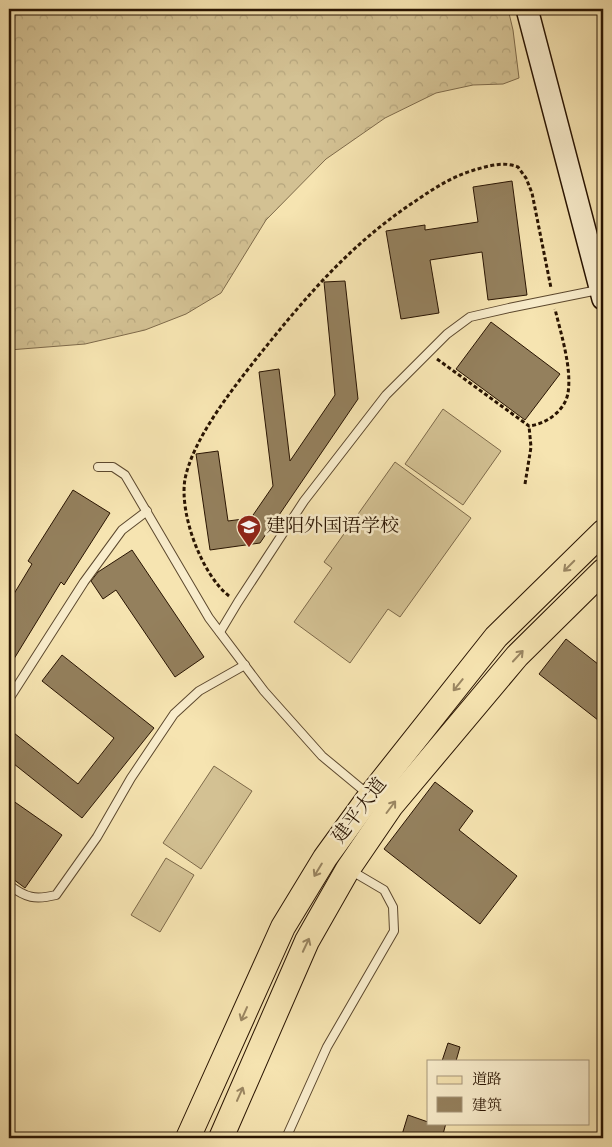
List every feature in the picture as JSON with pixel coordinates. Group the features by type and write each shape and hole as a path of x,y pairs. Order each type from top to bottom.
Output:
{"main road":[{"name":"建平大道","path":"188,1138 283,927 325,858 370,796 496,638 603,532"},
{"name":"建平大道","path":"220,1138 307,941 348,869 391,806 517,656 603,571"}],"street":[{"path":"527,9 602,294"}],"lane":[{"path":"220,632 304,501 386,395 447,334 470,317 553,298 602,294"},
{"path":"98,467 113,467 125,475 209,618 245,666 277,706 322,756 370,796"},
{"path":"9,699 84,582 122,530 147,511"},
{"path":"9,885 20,894 41,899 56,895 97,837 130,778 174,714 199,691 245,666"},
{"path":"286,1138 328,1047 394,930 393,907 384,890 348,869"}],"path":[{"path":"238,602 219,588 209,574 196,546 186,510 184,493 186,478 207,429 239,381 318,284 359,243 400,211 443,183 462,174 482,168 501,164 513,165 522,171 532,193 566,358 569,378 568,395 560,409 549,420 539,425 529,426 428,352"},
{"path":"525,484 532,447 529,426"}],"green space":[{"path":"9,9 508,9 513,30 519,78 503,84 473,85 436,93 385,118 326,159 266,220 221,293 186,314 145,330 85,344 9,350"},
{"path":"443,409 501,451 463,505 405,464"},
{"path":"395,462 471,518 400,617 388,609 350,663 294,622 332,568 324,562"},
{"path":"214,766 252,791 201,869 163,843"},
{"path":"166,858 194,875 160,932 131,915"}],"building":[{"path":"512,181 527,295 488,300 482,252 430,260 439,313 401,319 386,231 425,225 425,230 478,222 473,187"},
{"path":"345,281 358,399 260,543 210,550 196,454 218,451 228,521 251,518 273,486 259,372 279,369 290,461 335,395 324,282"},
{"path":"491,322 560,374 525,420 456,369"},
{"path":"73,490 110,513 64,585 61,582 9,667 9,602 32,564 28,561"},
{"path":"132,550 204,657 175,677 116,590 103,599 91,581 98,572"},
{"path":"566,639 603,668 603,724 539,674"},
{"path":"62,655 154,728 82,818 9,760 9,729 78,784 114,738 42,681"},
{"path":"435,782 473,811 459,830 517,876 480,924 384,849"},
{"path":"9,798 62,835 25,888 9,876"},
{"path":"448,1043 460,1047 456,1060 442,1060"},
{"path":"408,1115 427,1122 427,1124 446,1124 442,1138 401,1138"}],"place":[{"name":"建阳外国语学校","path":"249,548"}]}
